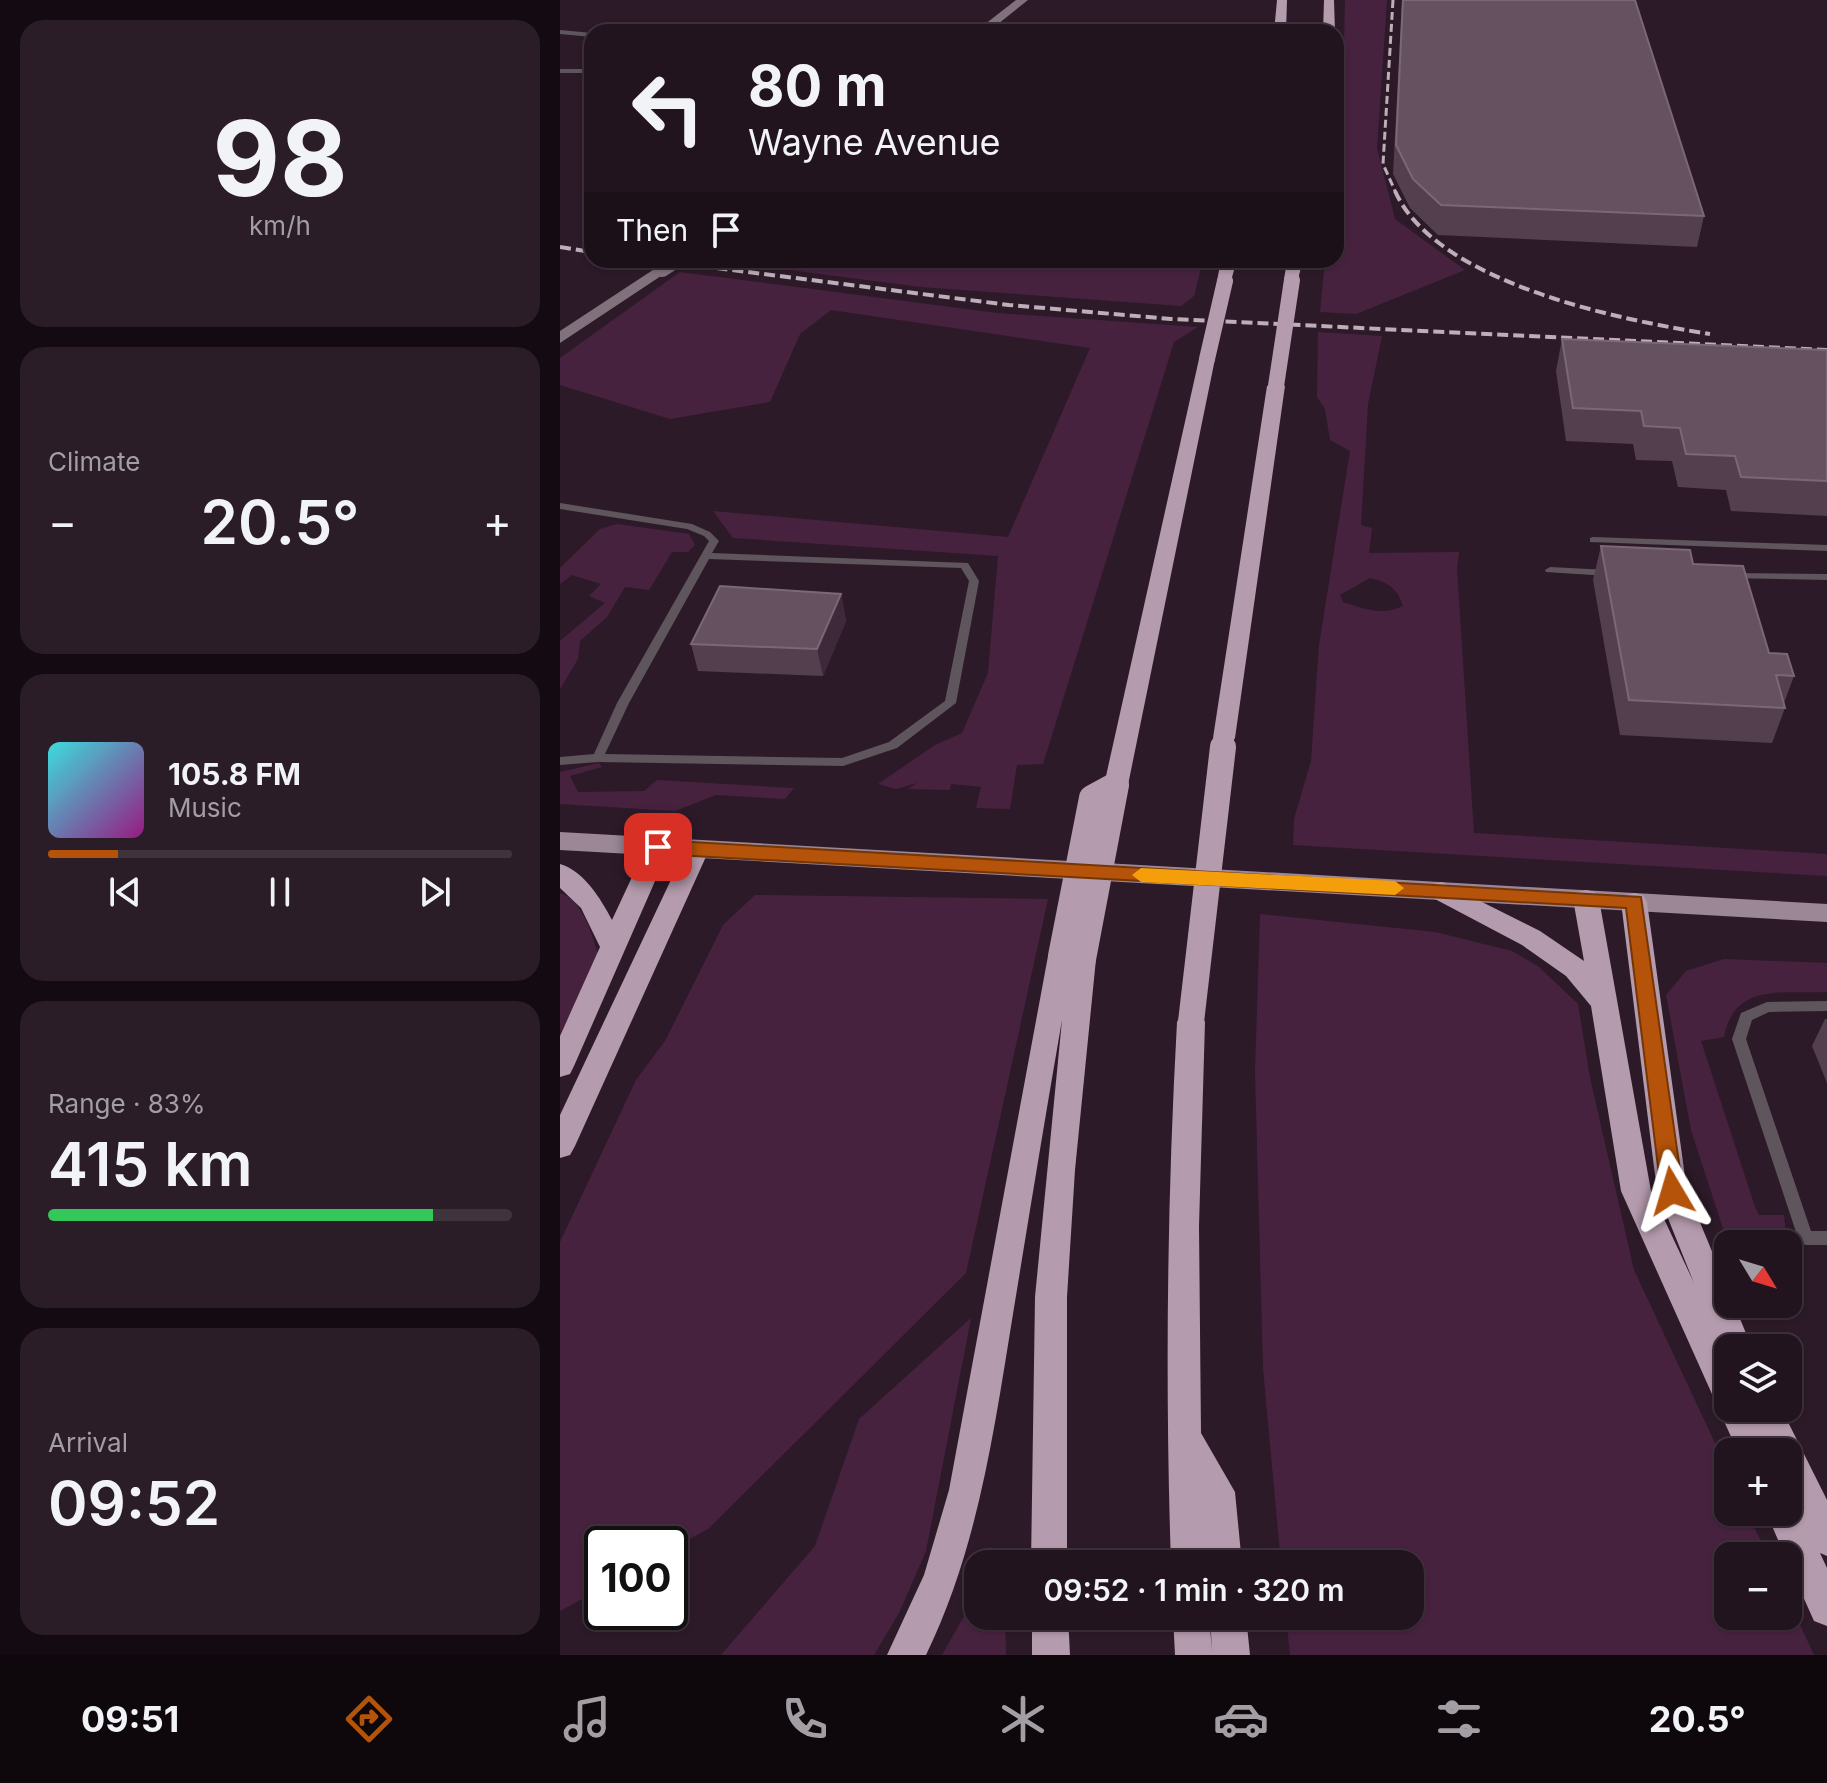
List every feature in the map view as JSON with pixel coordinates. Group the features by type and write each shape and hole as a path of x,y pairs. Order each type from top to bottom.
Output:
{"highway":[{"path":"1280,24 1282,0"},
{"path":"1329,0 1329,24"},
{"path":"906,1655 941,1581 969,1476 1072,958 1116,785 1227,268"},
{"path":"1188,1550 1182,1434 1183,1177 1191,1022 1224,738 1294,268"},
{"path":"560,1066 658,847"},
{"path":"560,1146 697,850"},
{"path":"560,873 590,902 614,948"},
{"path":"1442,891 1531,938 1575,969 1604,1004"},
{"path":"1586,899 1636,1191 1714,1361"},
{"path":"1634,902 1672,1191 1730,1334"},
{"path":"1049,1550 1047,1441 1051,1299 1072,958"},
{"path":"1182,1434 1218,1492 1223,1550"},
{"path":"1802,1487 1827,1538"},
{"path":"1789,1526 1827,1608"},
{"path":"1050,1630 1051,1655"},
{"path":"1192,1630 1194,1655"},
{"path":"1229,1630 1231,1655"}],"main road":[{"path":"560,841 1827,913"}],"street":[{"path":"992,24 1023,0"},
{"path":"560,338 665,268"}],"lane":[{"path":"560,32 584,34"},
{"path":"560,71 584,71"},
{"path":"560,506 689,526 707,534 714,541 623,703 598,758"},
{"path":"1593,540 1827,548"},
{"path":"560,761 598,758 843,762 893,745 950,703 974,581 964,565 705,556"},
{"path":"1550,570 1626,573"},
{"path":"1718,576 1827,577"},
{"path":"1827,1006 1767,1007 1746,1017 1739,1039 1806,1238 1827,1238"}],"shaded area":[{"path":"1345,0 1387,0 1377,148 1395,219 1465,270 1356,314 1320,312 1324,268 1344,268"},
{"path":"773,268 1201,268 1194,296 1181,306 921,287"},
{"path":"680,272 997,313 1198,327 1174,342 1043,764 1017,765 1010,809 976,808 981,787 951,784 950,790 908,789 917,783 896,789 878,784 935,745 962,733 988,673 998,556 733,538 713,511 1008,537 1090,348 831,310 800,334 770,402 670,419 560,385 560,358"},
{"path":"1318,332 1382,336 1368,404 1361,525 1372,528 1369,553 1459,552 1457,569 1474,833 1827,854 1827,876 1293,845 1294,819 1311,761 1319,645 1350,451 1330,440 1325,409 1317,397","holes":["1370,578 1395,590 1403,606 1381,611 1343,602 1340,595"]},
{"path":"617,524 689,534 695,545 688,552 672,552 649,590 625,587 607,617 580,641 578,659 560,689 560,641 605,603 589,596 601,584 572,575 560,584 560,568 600,529"},
{"path":"599,763 602,767 570,776 578,792 644,791 657,780 794,788 785,799 716,795 675,811 560,804 560,772"},
{"path":"560,893 581,910 599,956 560,1034"},
{"path":"755,895 1048,899 966,1273 708,1529 688,1540 688,1526 584,1526 584,1598 560,1611 560,1242 636,1080 665,1041 723,925"},
{"path":"1260,914 1435,932 1512,951 1539,967 1578,1004 1590,1078 1634,1270 1714,1441 1714,1526 1754,1526 1761,1542 1714,1542 1714,1630 1802,1629 1814,1655 1290,1655 1287,1630 1424,1630 1424,1550 1280,1550 1263,1368 1255,1071"},
{"path":"1724,959 1827,963 1827,992 1778,993 1749,999 1729,1019 1724,1037 1701,1041 1755,1207 1759,1215 1784,1215 1786,1230 1723,1230 1691,1130 1666,995 1686,971"},
{"path":"971,1318 926,1551 899,1613 874,1655 721,1655 815,1546 859,1419"},
{"path":"964,1616 964,1630 1005,1630 1006,1655 942,1655"}],"building":[{"path":"1403,0 1635,0 1704,216 1441,205 1413,179 1396,145"},
{"path":"1562,339 1827,350 1827,481 1741,477 1735,456 1686,454 1680,428 1644,426 1641,411 1573,408"},
{"path":"1601,546 1690,550 1693,564 1743,566 1769,653 1787,654 1794,676 1776,675 1785,708 1629,700"},
{"path":"720,586 841,594 817,649 691,644"}],"railway":[{"path":"1393,0 1383,164 1395,191"},
{"path":"1395,191 1417,223 1449,250 1489,273 1582,307 1710,334"},
{"path":"560,247 584,251"},
{"path":"716,268 1009,305 1171,319 1827,350"}],"slow traffic":[{"path":"1141,875 1395,888"}],"route":[{"path":"658,847 1634,902 1672,1191"}]}
